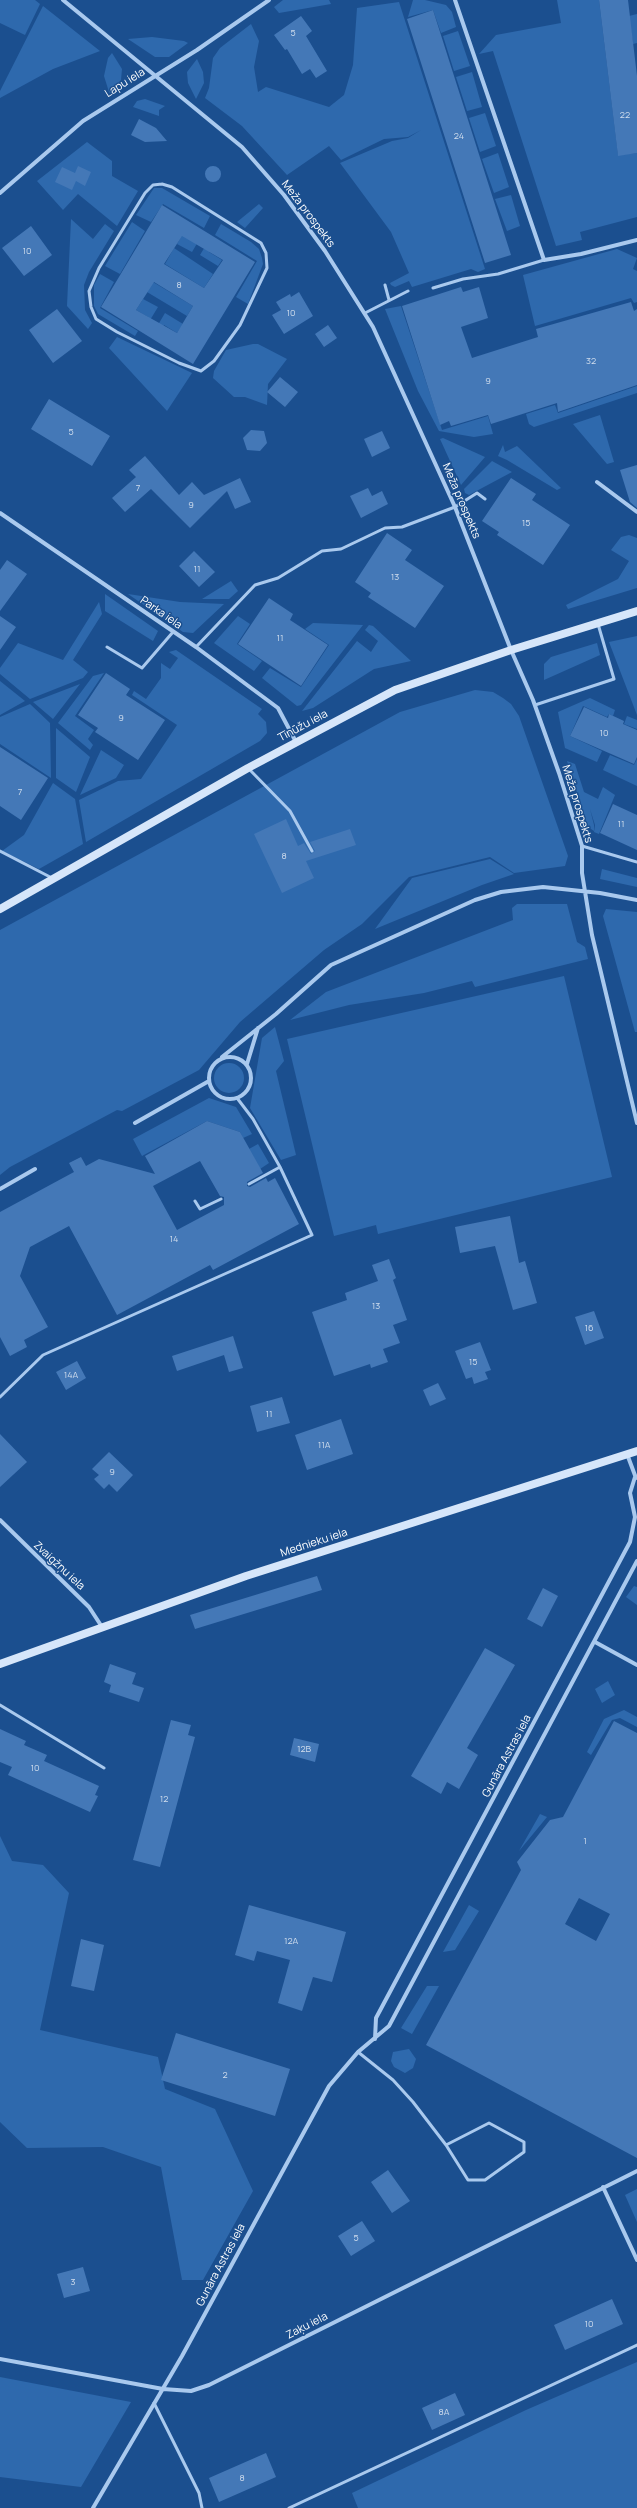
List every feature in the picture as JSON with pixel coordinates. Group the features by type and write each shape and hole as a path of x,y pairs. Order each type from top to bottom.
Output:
{"main road":[{"name":"Tīnūžu iela","path":"0,909 248,768 395,690 510,650 637,611"},
{"name":"Mednieku iela","path":"0,1664 246,1576 637,1451"}],"street":[{"name":"Meža prospekts","path":"63,0 238,144 279,189 325,251 365,313 386,354 455,508 510,650 535,705 582,846 585,891 592,935 637,1123"},
{"name":"Lapu iela","path":"0,193 83,121 197,50 269,0"},
{"path":"455,0 544,260 581,254 637,240"},
{"path":"597,482 637,512"},
{"name":"Parka iela","path":"0,513 196,648 278,708 296,742"},
{"path":"222,1058 239,1058 247,1064 251,1072 250,1086 247,1092 237,1098 222,1097 216,1093 209,1081 212,1067 222,1058 258,1028 331,965 475,900 501,892 543,887 585,891 637,900"},
{"path":"247,1064 258,1028"},
{"path":"135,1123 209,1081"},
{"path":"0,1189 35,1169"},
{"name":"Gunāra Astras iela","path":"375,2039 376,2018 630,1542 635,1517 630,1493 636,1478 627,1454"},
{"name":"Zvaigžņu iela","path":"0,1520 89,1607 102,1627"},
{"name":"Gunāra Astras iela","path":"93,2508 163,2389 329,2086 358,2052 389,2026 637,1562"},
{"path":"594,1642 637,1665"},
{"name":"Zaķu iela","path":"0,2359 163,2389 191,2391 209,2385 603,2187 637,2172"},
{"path":"603,2187 637,2260"}],"lane":[{"path":"154,185 172,187 245,233 261,243 266,252 267,268 240,325 208,368 201,371 179,363 117,332 96,319 93,313 89,291 99,268 145,193 154,185"},
{"path":"433,288 463,279 498,274 544,260"},
{"path":"385,285 389,300"},
{"path":"365,313 408,291"},
{"path":"196,648 255,585 278,578 322,551 341,549 385,528 402,527 455,508 477,493 485,499"},
{"path":"535,705 614,679 598,623"},
{"path":"107,647 142,668 173,632"},
{"path":"248,768 290,811 312,851"},
{"path":"582,846 637,862"},
{"path":"0,852 54,879"},
{"path":"0,1397 43,1356 312,1235 280,1167 253,1119 237,1098"},
{"path":"249,1184 280,1167"},
{"path":"195,1200 200,1209 221,1199"},
{"path":"0,1705 104,1768"},
{"path":"358,2052 398,2085 446,2145 468,2180 485,2180 524,2152 524,2142 489,2123 446,2145"},
{"path":"289,2508 637,2345"},
{"path":"154,2403 198,2493 202,2508"}],"shaded area":[{"path":"0,0 35,0 40,4 25,35 0,23"},
{"path":"283,0 329,0 331,4 279,13 274,7"},
{"path":"413,0 425,0 446,5 452,12 456,27 441,33 433,10 408,17"},
{"path":"557,0 599,0 618,155 637,153 637,217 580,232 582,240 556,246 493,51 479,54 496,35 561,23"},
{"path":"399,2 485,269 478,272 471,269 412,287 409,281 395,287 391,285 390,283 409,273 391,232 340,163 392,141 408,138 421,130 408,137 384,139 341,160 329,146 287,175 242,126 205,98 209,88 213,58 220,48 251,24 259,41 254,67 258,92 266,87 329,107 344,95 353,65 357,8"},
{"path":"43,6 100,51 53,69 0,98 0,91"},
{"path":"637,14 637,43 633,44 629,16"},
{"path":"458,31 470,66 454,71 443,36"},
{"path":"152,37 184,41 188,43 169,57 155,57 128,39"},
{"path":"112,53 122,69 121,80 112,95 109,92 104,76 108,58"},
{"path":"197,59 203,72 204,83 196,99 188,83 187,72"},
{"path":"472,72 482,107 467,111 456,77"},
{"path":"145,99 165,106 159,110 159,116 133,107 137,101"},
{"path":"485,113 496,146 480,152 469,118"},
{"path":"87,142 112,161 112,176 138,191 117,226 78,194 63,210 37,181"},
{"path":"498,153 509,187 494,193 482,159"},
{"path":"154,188 162,188 210,216 204,228 163,204 151,222 136,215"},
{"path":"511,195 520,226 507,231 495,199"},
{"path":"259,204 263,208 245,228 237,222"},
{"path":"71,219 93,239 105,224 114,231 89,272 84,285 85,310 92,323 88,329 67,306"},
{"path":"132,222 145,231 120,274 105,266"},
{"path":"221,224 251,242 259,249 263,264 248,304 236,297 257,261 215,235"},
{"path":"182,235 202,235 192,252 177,244"},
{"path":"209,240 215,243 209,252 222,260 218,266 200,255"},
{"path":"174,248 213,274 204,288 165,264"},
{"path":"617,249 637,258 633,269 637,271 637,302 634,303 631,298 535,326 523,275"},
{"path":"100,274 114,282 100,308 138,331 135,336 98,314 94,306 94,285"},
{"path":"153,282 193,306 187,316 147,292"},
{"path":"143,299 158,307 147,325 144,324 148,317 136,310"},
{"path":"401,306 442,430 488,416 493,434 474,437 439,431 418,391 385,309"},
{"path":"165,313 183,324 177,333 164,325 160,333 155,330"},
{"path":"117,337 192,373 167,411 109,348"},
{"path":"258,344 287,359 268,384 267,405 245,397 234,397 213,378 214,371 226,350"},
{"path":"637,386 637,393 534,427 529,424 526,414 555,405 558,413"},
{"path":"600,415 614,462 607,464 573,424"},
{"path":"443,438 485,457 461,485 440,439"},
{"path":"503,445 505,452 517,446 561,488 557,490 498,456"},
{"path":"492,461 512,472 469,495 465,493 464,489"},
{"path":"629,535 637,538 637,588 568,609 566,605 618,579 629,561 611,550 621,537"},
{"path":"231,581 238,591 229,599 202,599"},
{"path":"105,594 158,631 153,641 105,611"},
{"path":"128,594 180,602 224,604 193,633 183,632"},
{"path":"99,602 102,614 73,660 88,672 83,678 30,699 0,674 0,668 18,643 63,660"},
{"path":"238,616 250,624 237,644 262,661 254,671 214,643"},
{"path":"313,623 363,625 301,705 297,706 262,678 270,668 301,687 329,645 305,629"},
{"path":"369,625 373,626 411,661 374,669 313,708 302,711 357,641 371,652 378,641 365,630"},
{"path":"637,636 637,715 609,642"},
{"path":"597,643 600,655 544,680 544,664 551,657"},
{"path":"176,650 262,709 258,714 266,722 267,733 260,741 86,842 79,800 118,781 141,779 177,725 132,695 134,691 146,699 161,678 161,663 170,669 178,658 169,652"},
{"path":"104,673 75,716 94,730 88,739 93,745 90,750 58,723 93,676"},
{"path":"0,681 25,701 0,715"},
{"path":"80,684 53,719 33,702"},
{"path":"475,690 493,692 511,704 519,716 568,856 565,866 514,873 490,857 409,877 362,924 324,950 240,1022 199,1070 122,1111 117,1110 10,1167 0,1175 0,930 400,712"},
{"path":"590,698 615,710 613,716 609,714 607,717 583,706 570,736 602,751 597,762 565,748 558,712"},
{"path":"30,704 50,723 51,778 0,744 0,717"},
{"path":"627,716 637,720 637,729 624,724"},
{"path":"56,728 90,757 76,792 56,778"},
{"path":"101,750 124,765 116,778 80,795"},
{"path":"610,755 634,765 637,759 637,786 603,770"},
{"path":"567,761 575,764 584,792 598,799 603,787 615,795 599,834 594,832 595,825 590,809 594,831 588,827"},
{"path":"53,783 75,799 83,844 39,869 2,851 24,835"},
{"path":"490,859 514,874 482,885 375,929 412,878"},
{"path":"602,869 637,878 637,887 600,879"},
{"path":"517,904 567,904 577,942 585,947 588,959 475,987 472,981 424,993 349,1005 290,1020 326,992 513,920 512,908"},
{"path":"606,909 637,912 637,1032 635,1032 603,916"},
{"path":"564,976 612,1177 378,1234 376,1225 334,1236 287,1039"},
{"path":"275,1027 284,1061 276,1071 296,1155 281,1160 250,1108 262,1038"},
{"path":"229,1063 240,1067 244,1078 240,1089 229,1093 218,1089 214,1078 218,1067"},
{"path":"209,1098 236,1107 252,1134 243,1138 240,1132 207,1121 142,1156 133,1139"},
{"path":"258,1144 269,1163 260,1169 249,1149"},
{"path":"634,1586 637,1587 637,1605 626,1597"},
{"path":"608,1681 615,1695 602,1703 595,1689"},
{"path":"624,1710 637,1717 637,1727 620,1718 612,1720 591,1755 587,1752 604,1719"},
{"path":"540,1814 547,1817 519,1851"},
{"path":"0,1836 12,1861 43,1865 69,1893 40,2030 158,2057 165,2089 215,2109 253,2191 203,2280 182,2280 161,2167 103,2147 27,2148 0,2122"},
{"path":"469,1905 479,1911 455,1950 443,1952"},
{"path":"427,1986 439,1986 412,2034 401,2028"},
{"path":"409,2049 416,2059 413,2068 405,2073 394,2067 391,2061 393,2052"},
{"path":"637,2189 637,2222 625,2195"},
{"path":"637,2362 637,2508 358,2508 352,2493 526,2410"},
{"path":"0,2377 131,2402 81,2487 0,2477"}],"building":[{"path":"599,0 628,0 637,76 637,153 618,156"},
{"path":"433,10 511,255 485,263 407,19"},
{"path":"301,16 312,31 306,36 327,71 316,78 310,69 302,74 287,49 285,50 274,35"},
{"path":"139,119 156,128 167,141 145,142 131,135"},
{"path":"78,166 91,172 85,186 76,181 72,190 55,182 62,167 75,173"},
{"path":"213,166 220,171 221,174 216,181 213,182 206,177 205,174 210,167"},
{"path":"162,205 255,262 193,364 101,307","holes":["182,236 223,260 204,288 164,264","154,282 193,306 177,333 136,310"]},
{"path":"31,226 52,255 24,276 2,248"},
{"path":"461,287 463,292 479,287 488,318 461,327 472,358 538,337 536,329 631,302 634,311 637,309 637,385 558,412 557,403 491,424 488,415 451,426 449,421 440,425 402,306"},
{"path":"299,292 313,316 284,334 272,315 281,310 276,302 290,294 291,297"},
{"path":"57,309 82,341 53,363 29,330"},
{"path":"328,325 337,338 324,347 315,334"},
{"path":"280,377 298,392 285,407 267,392"},
{"path":"49,399 110,436 92,466 31,429"},
{"path":"251,430 264,431 267,443 260,451 247,450 243,438"},
{"path":"382,431 390,448 372,457 364,439"},
{"path":"145,456 179,495 192,482 204,495 240,478 251,502 235,509 227,491 190,528 151,489 125,512 112,498 136,477 129,470"},
{"path":"637,465 637,508 630,502 620,470"},
{"path":"511,478 536,494 532,500 570,525 543,565 497,535 499,532 482,521"},
{"path":"368,488 372,496 382,491 388,504 361,518 350,496"},
{"path":"387,533 412,550 405,560 444,586 415,628 368,597 371,593 355,582"},
{"path":"194,551 215,572 199,587 179,566"},
{"path":"7,560 27,574 0,611 0,570"},
{"path":"269,598 293,614 290,620 328,645 301,686 238,644"},
{"path":"0,616 16,627 0,650"},
{"path":"106,673 130,689 126,695 165,720 138,760 95,732 98,728 78,715"},
{"path":"584,707 608,718 609,714 624,721 623,724 637,730 637,757 634,764 570,736"},
{"path":"0,747 48,778 21,820 0,806"},
{"path":"613,804 637,815 637,850 600,833"},
{"path":"286,819 298,846 304,843 311,854 315,851 310,842 350,829 356,845 306,861 314,878 282,893 254,834"},
{"path":"207,1121 240,1132 263,1173 247,1182 247,1186 250,1187 266,1178 268,1182 275,1178 299,1224 213,1270 210,1265 117,1315 69,1226 30,1247 20,1276 48,1327 24,1340 27,1347 10,1356 0,1337 0,1212 74,1172 69,1163 81,1157 86,1166 99,1159 155,1174 145,1156","holes":["200,1161 220,1196 224,1197 224,1205 177,1230 153,1186"]},
{"path":"510,1216 519,1263 525,1261 537,1303 513,1310 495,1246 460,1253 455,1227"},
{"path":"389,1259 396,1278 393,1280 407,1320 393,1325 400,1343 383,1349 388,1362 371,1368 370,1364 334,1376 312,1312 347,1300 345,1293 378,1281 372,1265"},
{"path":"594,1311 604,1338 585,1345 575,1317"},
{"path":"233,1336 243,1368 229,1372 224,1355 177,1371 172,1356"},
{"path":"480,1342 491,1370 485,1372 488,1379 474,1384 472,1377 466,1379 455,1351"},
{"path":"77,1361 86,1378 66,1390 56,1372"},
{"path":"438,1383 446,1399 430,1406 423,1390"},
{"path":"282,1397 290,1423 257,1432 250,1406"},
{"path":"341,1419 353,1454 307,1470 295,1435"},
{"path":"0,1434 27,1462 0,1487"},
{"path":"109,1452 133,1475 117,1492 109,1484 104,1489 94,1479 99,1475 92,1469"},
{"path":"317,1576 322,1590 195,1629 190,1615"},
{"path":"543,1588 558,1596 542,1627 527,1619"},
{"path":"485,1648 515,1665 467,1748 478,1755 459,1789 447,1782 441,1794 411,1776"},
{"path":"110,1664 136,1673 132,1684 144,1688 139,1702 109,1692 111,1685 104,1682"},
{"path":"171,1720 191,1725 188,1735 195,1737 160,1867 133,1860"},
{"path":"614,1721 637,1733 637,2158 426,2045 521,1870 517,1862 550,1820 563,1817","holes":["579,1898 610,1914 596,1941 565,1924"]},
{"path":"0,1729 26,1741 24,1745 47,1755 44,1761 99,1786 95,1795 98,1796 90,1812 8,1775 12,1767 0,1762"},
{"path":"294,1738 319,1744 315,1762 290,1755"},
{"path":"249,1905 346,1932 332,1982 313,1977 302,2011 278,2003 290,1960 257,1951 254,1961 235,1955"},
{"path":"81,1939 104,1945 94,1991 71,1986"},
{"path":"176,2033 290,2069 275,2116 161,2080"},
{"path":"388,2170 410,2201 392,2213 371,2182"},
{"path":"362,2221 375,2241 351,2256 338,2236"},
{"path":"83,2267 90,2291 64,2298 57,2274"},
{"path":"612,2299 623,2324 565,2350 554,2325"},
{"path":"455,2393 465,2415 432,2430 422,2408"},
{"path":"266,2453 276,2477 219,2502 209,2478"}]}
